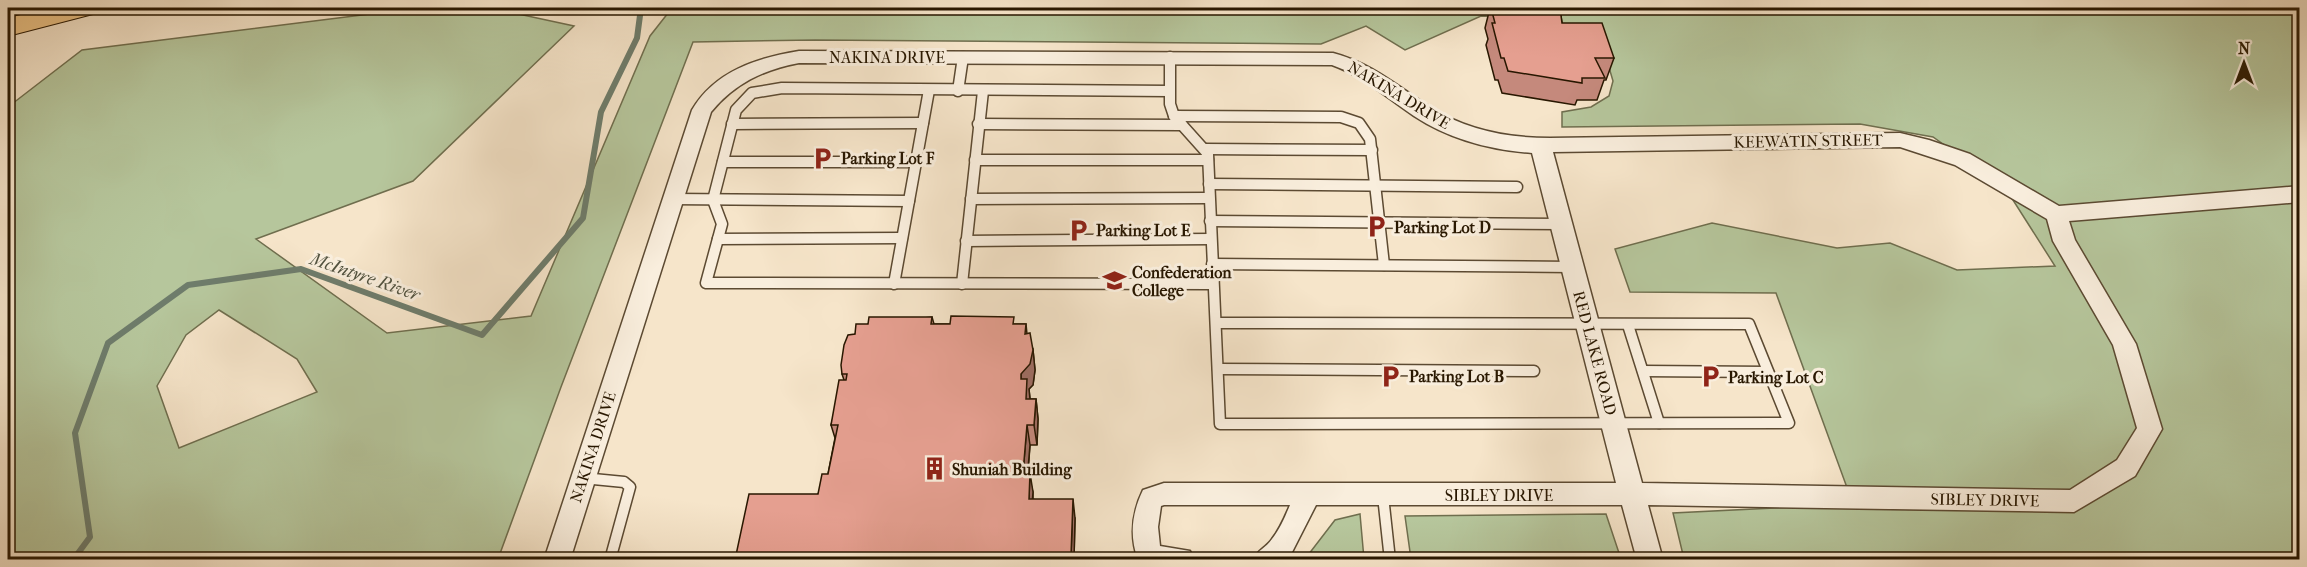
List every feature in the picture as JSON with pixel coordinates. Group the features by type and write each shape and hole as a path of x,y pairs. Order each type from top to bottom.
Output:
{"main road":[{"path":"8,27 83,8"}],"street":[{"name":"NAKINA DRIVE","path":"557,560 702,110 713,93 733,77 754,66 798,57 1333,59 1355,64 1435,120 1453,128 1491,139 1541,147"},
{"name":"KEEWATIN STREET","path":"1541,147 1566,144 1900,140 1930,145 1951,152 2056,214"},
{"name":"RED LAKE ROAD","path":"1541,147 1559,224 1650,560"},
{"path":"2056,214 2300,194"},
{"name":"SIBLEY DRIVE","path":"1181,560 1150,557 1146,543 1146,510 1152,498 1164,494 1383,496 1633,494 2074,501 2126,468 2150,429 2124,344 2064,241 2056,214"},
{"path":"1266,560 1272,558 1282,547 1308,496"}],"lane":[{"path":"958,91 963,57"},
{"path":"1170,57 1170,104 1178,120 1206,154 1220,424 1789,423 1749,324 1216,323"},
{"path":"1169,91 760,90 738,105 732,124 713,200 722,224 706,283 1213,284"},
{"path":"894,284 929,90"},
{"path":"962,284 983,91"},
{"path":"978,124 1347,117 1366,129 1372,150 1384,265"},
{"path":"732,124 923,123"},
{"path":"975,160 1372,150"},
{"path":"723,162 916,162"},
{"path":"1209,184 1517,187"},
{"path":"971,199 1209,198"},
{"path":"672,199 909,201"},
{"path":"1210,221 1559,224"},
{"path":"718,238 902,238"},
{"path":"966,242 1211,239"},
{"path":"1212,264 1572,267"},
{"path":"1628,325 1659,423"},
{"path":"1218,369 1534,371"},
{"path":"1643,371 1768,372"},
{"path":"583,478 624,482 630,487 610,560"},
{"path":"1383,496 1389,560"}],"green space":[{"path":"418,8 491,8 574,26 413,181 256,239 387,333 531,316 650,36 672,8 2299,8 2299,559 2115,560 2092,557 2091,560 1684,559 1673,513 1853,504 1776,293 1630,292 1615,249 1712,223 1837,248 1890,243 1957,270 2055,266 2006,189 1933,137 1860,124 1562,127 1562,112 1591,107 1609,96 1613,81 1601,40 1568,38 1560,18 1481,16 1405,50 1366,26 1321,44 815,40 693,42 498,559 8,560 8,107 82,50","holes":["219,310 297,359 317,392 179,448 157,386 186,335"]},
{"path":"1360,514 1364,559 1305,559 1335,520"},
{"path":"1606,514 1621,559 1411,559 1405,516"}],"building":[{"path":"1491,8 1560,8 1562,23 1602,23 1614,58 1595,58 1605,78 1582,78 1582,83 1508,71 1504,58 1501,58 1492,23 1495,23"},
{"name":"Shuniah Building","path":"951,316 1014,317 1013,324 1026,324 1025,334 1030,333 1033,350 1030,364 1021,374 1021,379 1027,379 1026,399 1036,399 1034,425 1027,425 1023,473 1030,473 1029,499 1073,499 1071,556 1025,557 1024,560 805,560 806,555 736,555 749,494 818,494 822,474 828,474 838,425 831,425 839,380 846,380 847,374 842,374 841,365 844,345 848,335 855,334 856,324 868,324 869,317 932,317 931,324 950,324"}],"waterway":[{"name":"McIntyre River","path":"73,560 90,537 75,433 108,343 188,285 301,269 482,335 583,218 601,112 637,38 641,8"}],"place":[{"name":"Parking Lot F","path":"823,158"},
{"name":"Parking Lot D","path":"1376,227"},
{"name":"Parking Lot E","path":"1078,230"},
{"name":"Confederation College","path":"1114,281"},
{"name":"Parking Lot B","path":"1391,376"},
{"name":"Parking Lot C","path":"1710,377"},
{"name":"Shuniah Building","path":"934,469"}]}
